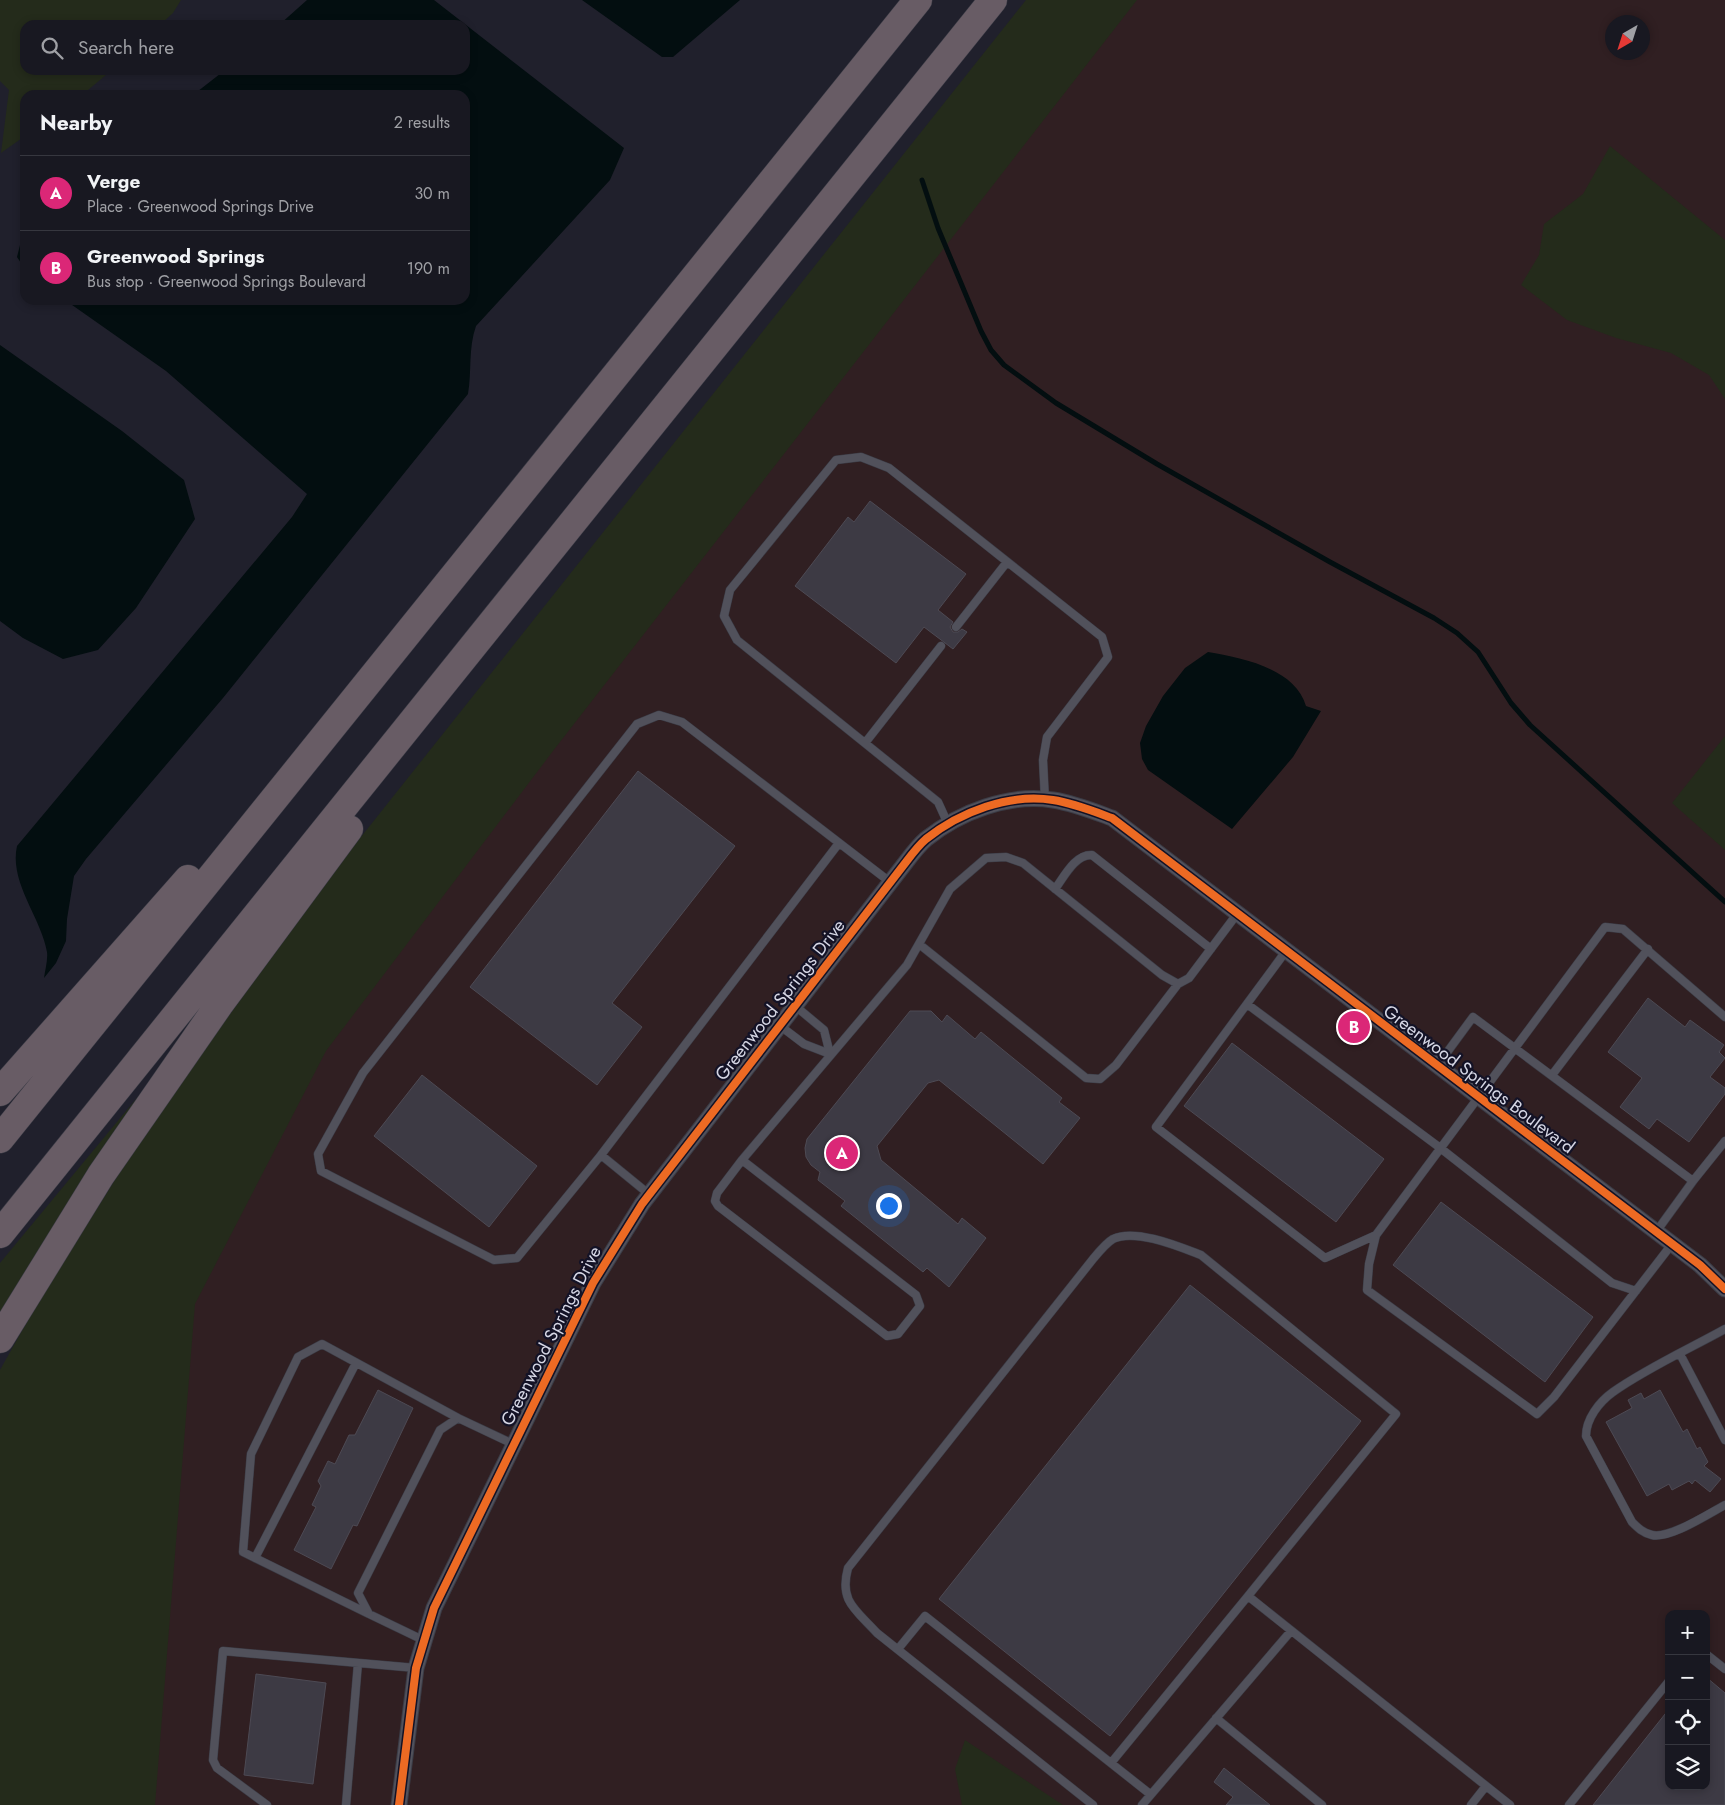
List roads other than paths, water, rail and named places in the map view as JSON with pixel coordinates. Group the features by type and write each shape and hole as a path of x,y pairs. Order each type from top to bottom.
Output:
{"highway":[{"path":"0,1139 918,0"},
{"path":"0,1234 993,0"},
{"path":"0,1339 101,1175 214,1013 560,540"},
{"path":"0,1092 432,605"}],"street":[{"name":"Greenwood Springs Boulevard","path":"1002,802 1046,800 1082,807 1112,818 1700,1265 1725,1289"},
{"name":"Greenwood Springs Drive","path":"399,1805 416,1668 434,1608 593,1283 617,1240 794,1005 926,839 948,824 1002,802"}],"lane":[{"path":"948,824 938,802 737,640 724,616 730,590 836,460 861,457 889,468 1102,637 1108,657 1047,737 1043,760 1046,800"},
{"path":"956,627 1007,562"},
{"path":"865,743 941,646"},
{"path":"839,842 601,1155 517,1258 494,1260 321,1171 318,1154 363,1073 636,724 659,715 682,722 839,842 890,882"},
{"path":"1055,889 1076,861 1087,855 1092,855 1211,949"},
{"path":"742,1160 916,1295 920,1306 898,1334 887,1336 718,1206 715,1201 717,1193 742,1160 907,965 950,889 986,858 1006,857 1023,864 1162,976 1178,984"},
{"path":"918,944 1086,1078 1100,1079 1116,1065 1178,984 1189,978 1237,914"},
{"path":"1672,1244 1554,1397 1537,1414 1367,1290 1369,1264 1376,1235 1439,1147 1605,927 1623,929 1725,1017"},
{"path":"1552,1074 1648,949"},
{"path":"1286,951 1156,1127 1325,1258 1376,1235"},
{"path":"1247,1004 1439,1147 1612,1283 1636,1290"},
{"path":"794,1005 824,1030 830,1054"},
{"path":"1437,1066 1473,1017 1552,1074 1693,1181"},
{"path":"779,1025 804,1044 830,1054"},
{"path":"1656,1232 1725,1141"},
{"path":"601,1155 650,1194"},
{"path":"1094,1805 876,1633 849,1603 843,1585 848,1568 1093,1259 1112,1239 1128,1236 1167,1242 1201,1255 1396,1414 1111,1763"},
{"path":"1725,1329 1612,1392 1589,1418 1586,1436 1632,1522 1642,1531 1653,1536 1668,1534 1725,1505"},
{"path":"423,1640 243,1552 251,1454 298,1356 322,1344 458,1418 513,1444"},
{"path":"1680,1354 1725,1440"},
{"path":"255,1558 356,1363"},
{"path":"369,1614 358,1593 440,1430 458,1418"},
{"path":"1248,1596 1510,1805"},
{"path":"898,1649 925,1616 1150,1794"},
{"path":"1142,1805 1290,1630"},
{"path":"267,1805 217,1768 212,1760 223,1651 416,1668"},
{"path":"1707,1655 1725,1669"},
{"path":"346,1805 358,1663"},
{"path":"1569,1805 1665,1686"},
{"path":"1216,1718 1322,1805"},
{"path":"1471,1805 1486,1786"}],"waterway":[{"path":"922,180 938,228 981,331 991,350 1004,365 1056,403 1157,464 1330,562 1434,618 1457,633 1478,652 1511,703 1530,725 1725,902"}],"place":[{"name":"Greenwood Springs","path":"1354,1027"},
{"name":"Verge","path":"842,1153"}]}
